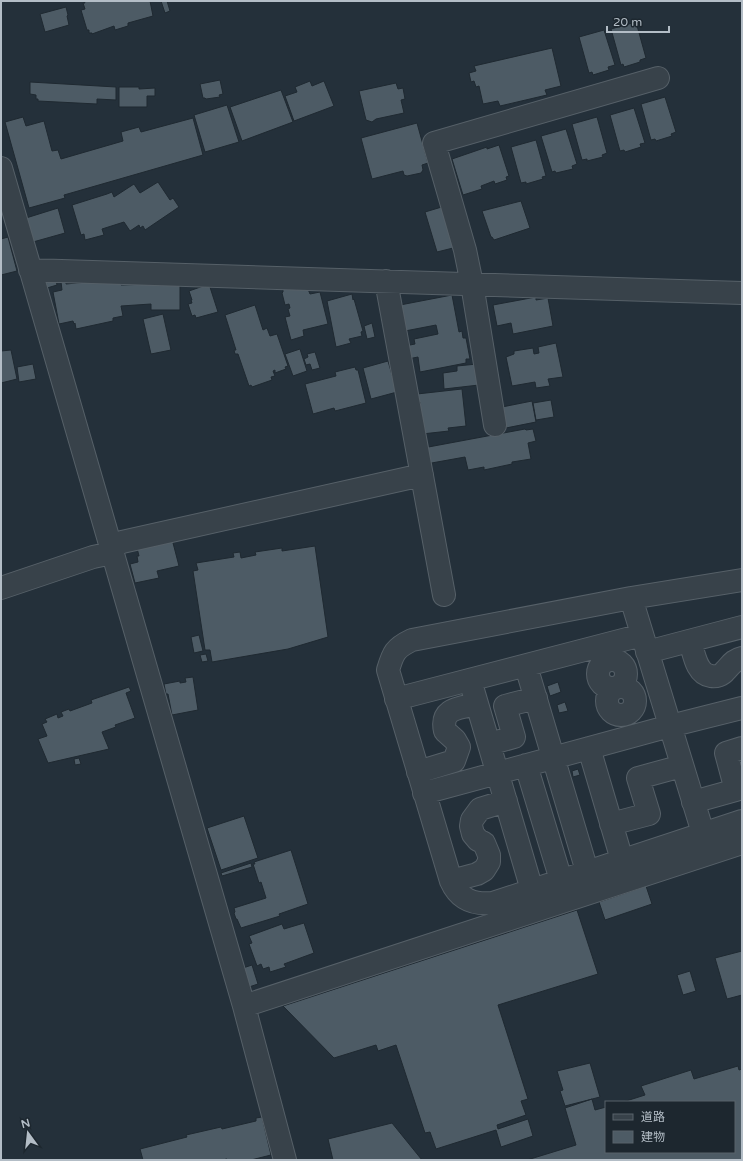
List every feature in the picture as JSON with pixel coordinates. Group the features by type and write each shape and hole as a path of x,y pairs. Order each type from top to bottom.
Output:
{"street":[{"path":"495,425 465,250 434,143 658,78"},
{"path":"1,168 8,219 30,270 244,1006 285,1160"},
{"path":"30,270 742,293"},
{"path":"386,281 444,595"},
{"path":"1,588 93,557 111,550 122,542 422,475"},
{"path":"742,580 631,598 412,640 400,645 393,653 388,670 451,881 455,889 471,902 482,904 493,903 742,821"},
{"path":"631,598 703,833"},
{"path":"396,699 526,666 613,666 647,650 690,641 742,627"},
{"path":"690,641 698,666 707,676 715,676 724,673 732,663 742,658"},
{"path":"613,666 647,650"},
{"path":"526,666 554,758 579,815 587,871"},
{"path":"613,666 609,693 606,702 607,706 613,713 617,715 624,715 630,737"},
{"path":"470,680 532,890"},
{"path":"489,744 514,737 505,706 536,698"},
{"path":"418,772 454,761 459,747 455,740 445,731 443,724 445,717 453,710 477,704"},
{"path":"424,793 670,726 742,708"},
{"path":"589,748 622,860"},
{"path":"693,802 736,790 726,753 742,748"},
{"path":"526,765 560,880"},
{"path":"611,824 649,814 638,778 682,766"},
{"path":"451,881 477,874 484,870 489,862 489,855 484,843 478,840 473,834 471,826 472,820 480,809 506,801"},
{"path":"244,1006 742,843"}],"building":[{"path":"84,1 150,1 153,16 128,23 128,26 115,30 114,26 92,34 89,33 89,30 87,30 81,10 85,9 83,3 85,3"},
{"path":"161,1 167,1 170,11 165,13"},
{"path":"66,7 69,25 45,32 40,14"},
{"path":"636,22 646,58 640,60 640,62 624,67 623,64 621,65 611,29"},
{"path":"604,30 615,65 608,67 609,70 593,75 592,72 589,73 579,37"},
{"path":"552,48 561,86 545,90 547,95 500,106 498,101 483,104 479,86 476,87 474,81 471,82 469,73 476,71 474,66"},
{"path":"220,80 223,94 219,95 220,97 203,98 200,84"},
{"path":"310,81 312,86 324,81 334,106 294,121 285,96 297,92 295,87"},
{"path":"30,82 116,87 116,100 97,99 97,104 38,101 38,99 36,99 36,95 30,94"},
{"path":"396,83 398,89 403,88 405,99 401,100 404,113 376,119 372,122 366,120 359,91"},
{"path":"119,87 139,87 139,89 155,88 155,96 147,96 147,107 119,107"},
{"path":"281,90 293,122 242,141 230,107"},
{"path":"665,97 676,132 671,134 672,136 656,141 655,139 651,140 641,104"},
{"path":"227,105 239,142 205,152 194,115"},
{"path":"634,108 645,143 640,144 641,147 625,152 624,150 620,151 610,115"},
{"path":"23,117 26,126 44,121 52,151 58,150 61,159 123,141 121,132 139,127 141,132 193,118 203,155 64,195 65,198 29,208 5,122"},
{"path":"597,117 607,153 602,155 603,157 587,161 587,159 582,160 572,124"},
{"path":"417,123 428,163 422,165 423,170 421,173 407,176 404,175 403,171 372,179 361,138"},
{"path":"566,129 577,164 572,166 573,169 556,173 555,171 552,172 541,136"},
{"path":"536,140 546,176 542,177 543,179 526,184 526,182 521,183 511,147"},
{"path":"499,145 509,176 506,177 507,180 495,184 494,181 481,186 482,189 463,195 452,159 487,147 487,149"},
{"path":"158,182 170,200 173,198 179,207 145,230 143,226 140,228 139,225 130,231 124,222 102,229 104,235 85,240 84,234 81,235 72,205 112,192 114,197 134,184 140,193"},
{"path":"521,201 530,228 494,240 491,237 482,211"},
{"path":"445,206 457,247 437,252 425,212"},
{"path":"58,208 65,233 33,242 26,218"},
{"path":"8,237 17,271 1,275 1,239"},
{"path":"56,280 57,285 47,288 46,283"},
{"path":"66,281 66,284 98,281 121,282 121,285 180,283 180,310 151,310 151,304 121,306 123,316 113,318 113,321 76,329 73,321 59,324 53,292 62,290 61,282"},
{"path":"209,284 218,312 196,318 195,315 192,316 188,304 192,303 189,291"},
{"path":"283,289 308,289 310,294 320,292 328,324 303,330 304,336 291,340 285,317 290,316 288,309 290,308 289,304 285,305 282,293"},
{"path":"352,294 363,331 361,332 362,336 349,339 351,343 336,347 327,301"},
{"path":"452,295 459,332 462,331 463,338 466,338 470,359 466,359 466,363 420,372 418,357 408,359 405,346 415,344 414,339 438,334 436,325 405,331 400,305"},
{"path":"536,297 536,300 548,298 553,326 513,334 511,323 497,326 493,305"},
{"path":"255,305 263,330 267,328 270,336 277,334 288,366 285,367 286,369 275,373 275,370 273,371 275,376 271,377 272,380 252,387 251,385 249,386 238,354 235,354 234,350 236,350 225,315"},
{"path":"163,314 171,350 151,354 143,319"},
{"path":"372,323 375,337 367,339 364,326"},
{"path":"556,343 563,377 548,379 550,386 536,388 535,382 512,386 506,357 514,354 514,351 533,348 534,354 539,353 538,347"},
{"path":"300,349 307,371 293,376 285,354"},
{"path":"11,350 17,379 1,383 1,351"},
{"path":"315,352 320,368 312,370 310,364 306,365 304,359 308,357 307,354"},
{"path":"388,361 397,392 371,399 363,368"},
{"path":"33,364 36,379 19,382 17,367"},
{"path":"477,364 479,385 444,389 443,373 457,371 457,366"},
{"path":"355,367 356,370 358,370 366,403 335,411 334,408 313,414 305,384 336,376 335,372"},
{"path":"462,389 466,426 448,428 449,431 422,434 420,402 418,402 417,394"},
{"path":"551,400 554,417 536,420 533,403"},
{"path":"532,401 536,422 506,428 502,407"},
{"path":"525,429 533,429 536,441 528,443 531,459 512,462 512,464 484,470 484,467 468,470 465,457 426,464 423,448"},
{"path":"172,539 179,566 157,571 159,578 135,583 130,564 138,562 137,556 139,556 137,548"},
{"path":"315,546 328,637 288,649 212,662 210,650 205,650 193,571 198,570 196,563 234,557 233,553 240,552 241,558 256,555 255,552 282,548 282,551"},
{"path":"199,635 203,651 194,653 191,637"},
{"path":"206,654 208,661 202,662 200,655"},
{"path":"193,677 198,710 172,715 168,694 166,694 164,684 180,681 180,683 186,682 185,678"},
{"path":"558,682 561,692 550,696 547,686"},
{"path":"129,687 131,691 126,693 135,718 115,725 116,727 102,732 109,749 48,763 38,739 47,736 42,724 47,722 45,719 57,714 58,718 63,716 61,712 69,709 70,711 92,703 91,700"},
{"path":"565,702 568,711 559,713 557,705"},
{"path":"79,758 81,764 75,765 74,759"},
{"path":"578,769 580,775 573,777 572,771"},
{"path":"244,816 258,858 221,870 207,828"},
{"path":"291,850 308,904 279,914 280,916 241,928 236,919 234,908 266,898 261,882 259,883 253,864 255,864 254,862"},
{"path":"251,863 252,867 222,876 221,873"},
{"path":"646,886 652,904 605,920 599,902"},
{"path":"577,910 598,974 498,1005 528,1099 521,1101 526,1115 497,1125 498,1129 528,1119 533,1136 501,1147 496,1130 436,1149 430,1132 425,1133 396,1045 378,1051 376,1045 334,1058 283,1006"},
{"path":"304,923 314,953 284,964 286,967 270,972 269,967 263,969 261,964 257,966 249,944 252,943 249,936 282,924 284,929"},
{"path":"742,951 742,995 727,999 715,958"},
{"path":"252,965 258,984 249,987 243,968"},
{"path":"690,971 696,991 683,995 677,975"},
{"path":"590,1063 600,1097 565,1106 560,1091 563,1090 557,1071"},
{"path":"738,1066 739,1070 742,1069 742,1160 527,1160 576,1145 565,1108 592,1099 595,1110 605,1107 605,1153 735,1153 735,1101 626,1101 645,1095 641,1086 691,1070 694,1079"},
{"path":"262,1117 271,1155 251,1160 143,1160 140,1149 187,1137 186,1135 256,1121 256,1118"},
{"path":"392,1123 422,1160 333,1160 328,1139"}]}
